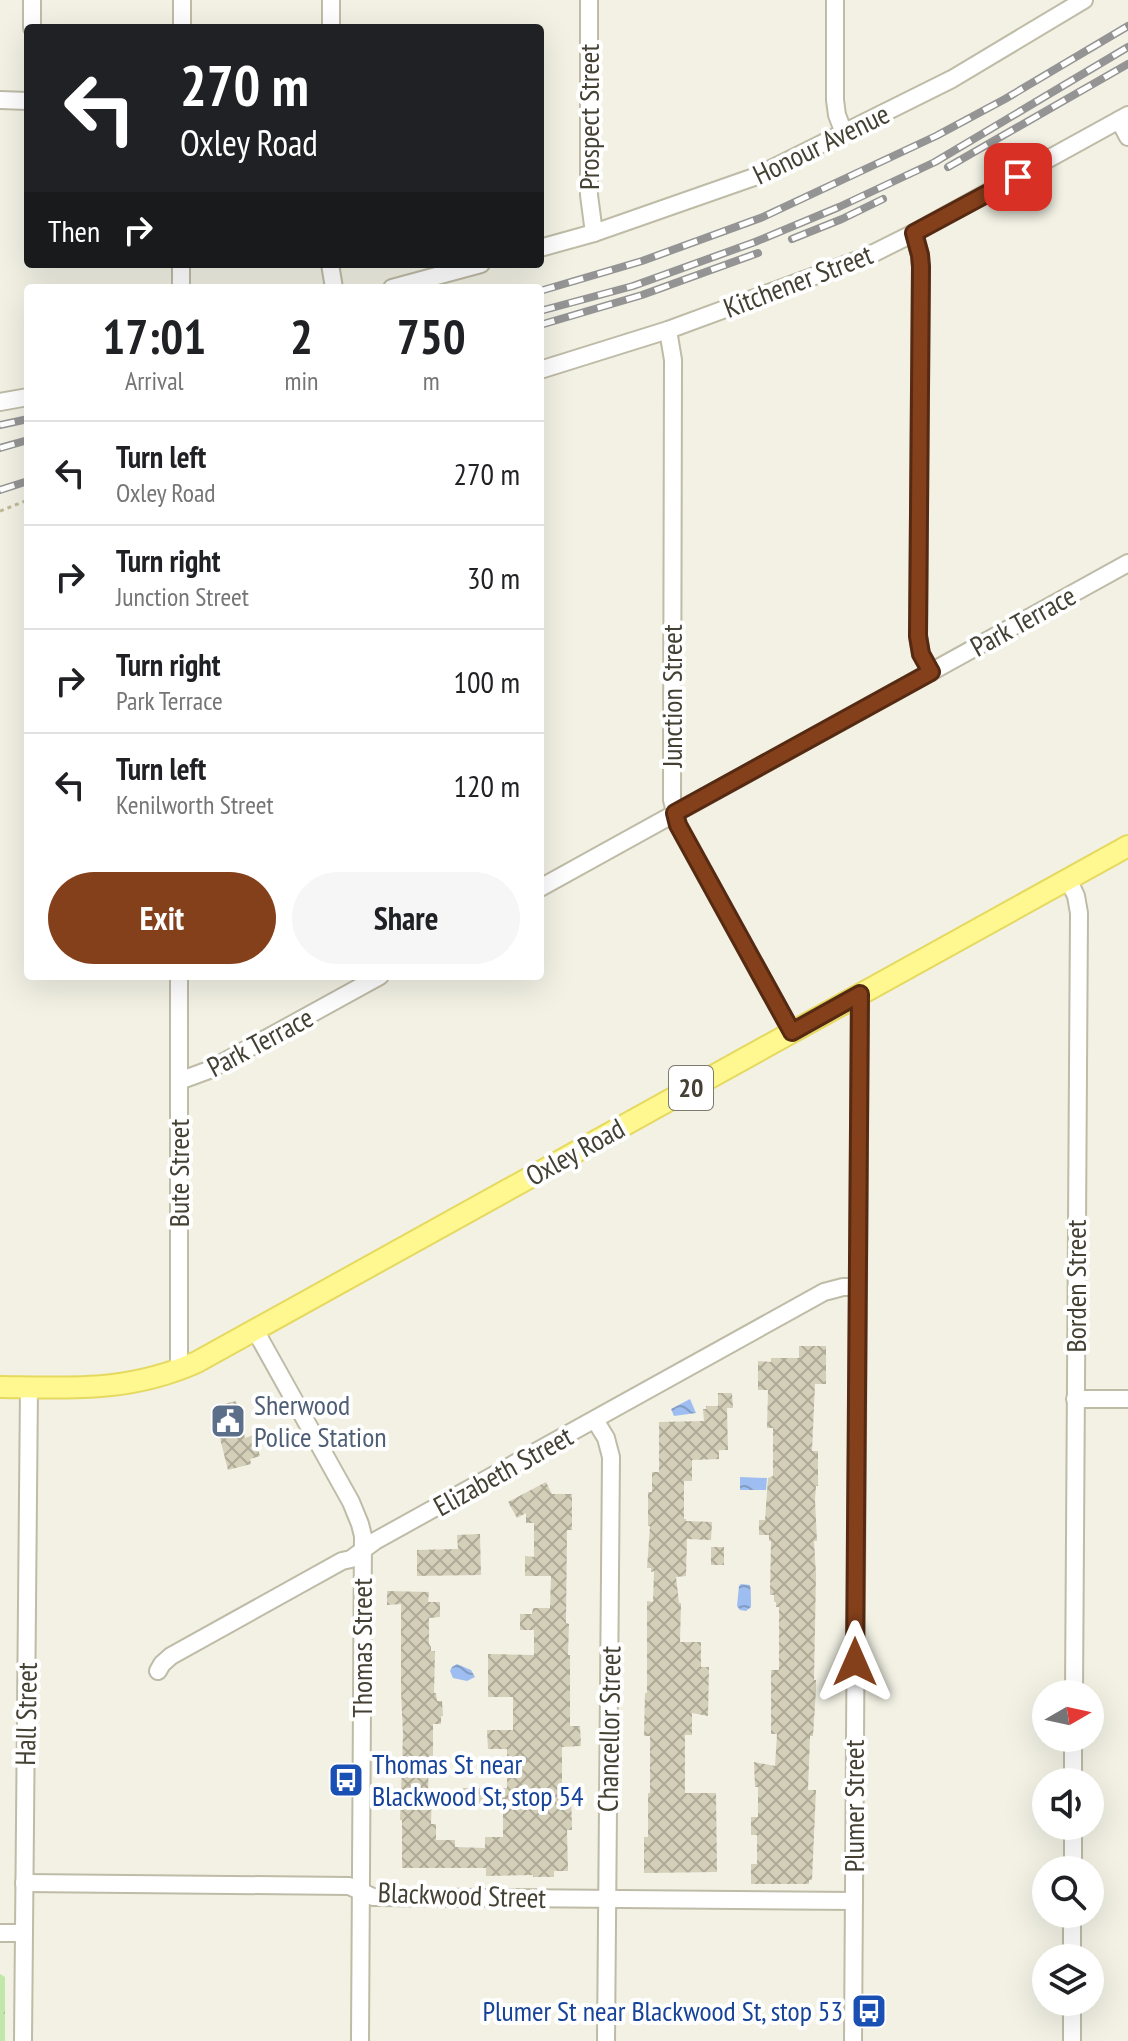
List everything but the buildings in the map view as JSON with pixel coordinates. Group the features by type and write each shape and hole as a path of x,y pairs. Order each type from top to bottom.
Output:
{"main road":[{"name":"Oxley Road","path":"0,1387 120,1385 179,1370 197,1362 1128,846"}],"street":[{"path":"32,0 32,24"},
{"path":"182,0 182,24"},
{"path":"331,0 331,24"},
{"name":"Prospect Street","path":"589,0 589,195 594,233"},
{"path":"835,0 835,100 844,133"},
{"name":"Honour Avenue","path":"544,247 735,185 783,164 952,79 1084,0"},
{"path":"0,100 24,101"},
{"path":"1124,118 1128,137"},
{"name":"Kitchener Street","path":"544,369 668,330 866,257 1124,118"},
{"path":"914,233 921,267 918,636 921,654 931,672"},
{"path":"407,284 466,268"},
{"name":"Junction Street","path":"668,330 673,360 672,800 678,825 792,1032"},
{"path":"0,402 24,398"},
{"name":"Park Terrace","path":"544,886 1128,563"},
{"name":"Borden Street","path":"1068,879 1079,913 1074,1680"},
{"name":"Bute Street","path":"179,980 179,1370"},
{"name":"Park Terrace","path":"179,1081 209,1070 373,980"},
{"name":"Plumer Street","path":"853,2041 860,994"},
{"name":"Elizabeth Street","path":"158,1671 171,1656 342,1561 351,1559 375,1541 824,1292 858,1287"},
{"name":"Thomas Street","path":"255,1330 351,1502 360,1524 363,1550 360,2041"},
{"name":"Hall Street","path":"23,2041 29,1387"},
{"path":"1075,1399 1128,1399"},
{"name":"Chancellor Street","path":"595,1420 606,1438 611,1457 606,2041"},
{"name":"Blackwood Street","path":"24,1883 349,1886 373,1897 854,1901"},
{"path":"0,1933 24,1933"},
{"path":"1072,2016 1072,2041"}],"path":[{"path":"0,511 24,502"}],"green space":[{"path":"0,1974 5,1977 5,2041 0,2041"}],"water":[{"path":"690,1399 696,1413 674,1416 671,1409"},
{"path":"740,1477 767,1478 766,1490 740,1490"},
{"path":"741,1584 750,1585 751,1607 746,1611 737,1606"},
{"path":"457,1664 471,1670 475,1677 467,1681 453,1678 450,1671"}],"railway":[{"path":"544,290 642,261 763,217 936,136 1128,26"},
{"path":"544,310 633,286 755,242 839,207 935,162 1128,47"},
{"path":"948,167 1128,64"},
{"path":"792,239 883,199"},
{"path":"544,324 642,295 758,253"},
{"path":"0,425 24,420"},
{"path":"0,448 24,441"},
{"path":"0,490 24,482"}],"place":[{"name":"Sherwood Police Station","path":"228,1421"},
{"name":"Thomas St near Blackwood St, stop 54","path":"346,1780"},
{"name":"Plumer St near Blackwood St, stop 53","path":"869,2011"}],"route":[{"path":"855,1662 860,994 792,1032 678,825 675,813 931,672 921,654 918,636 921,267 914,233 1018,177"}]}
